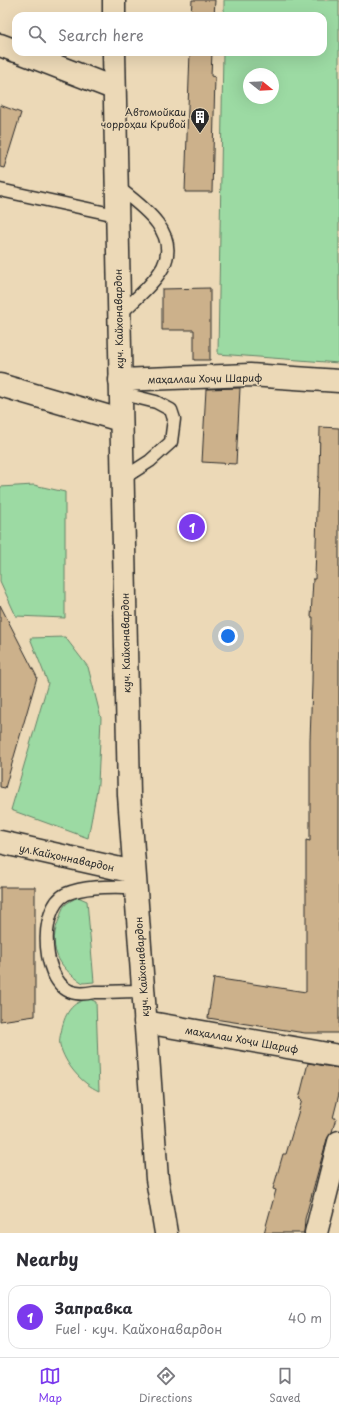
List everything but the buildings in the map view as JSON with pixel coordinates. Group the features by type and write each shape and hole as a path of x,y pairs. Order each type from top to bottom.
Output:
{"main road":[{"path":"114,0 114,12"},
{"path":"0,45 12,50"},
{"path":"30,56 113,88"},
{"name":"куч. Кайхонавардон","path":"114,56 113,88 129,795 157,1179 166,1233"},
{"name":"маҳаллаи Хоҷи Шариф","path":"120,387 250,375 339,380"},
{"path":"0,385 120,420"},
{"name":"ул.Кайҳоннавардон","path":"0,842 135,879"},
{"name":"маҳаллаи Хоҷи Шариф","path":"145,1022 339,1056"},
{"path":"316,1233 339,1142"}],"lane":[{"path":"115,185 149,212 160,228 167,247 162,268 118,316"},
{"path":"0,190 116,215"},
{"path":"120,387 171,410 174,419 171,442 150,461 122,479"},
{"path":"135,879 65,894 53,906 47,925 48,954 52,973 60,986 75,993 143,991"}],"green space":[{"path":"224,0 339,0 339,363 218,354 223,56 327,56 327,12 224,12"},
{"path":"34,485 65,492 65,618 16,616 0,581 0,487"},
{"path":"65,637 88,667 101,718 98,784 88,838 11,810 48,683 30,638"},
{"path":"78,897 87,901 94,982 83,983 74,977 61,963 55,946 54,937 63,908 65,905"},
{"path":"90,999 96,1002 99,1091 92,1088 80,1078 70,1066 62,1052 60,1043 62,1026 66,1015 73,1006 83,1000"}],"place":[{"name":"Автомойкаи чорроҳаи Кривой","path":"200,134"},
{"name":"Заправка","path":"192,527"}]}
